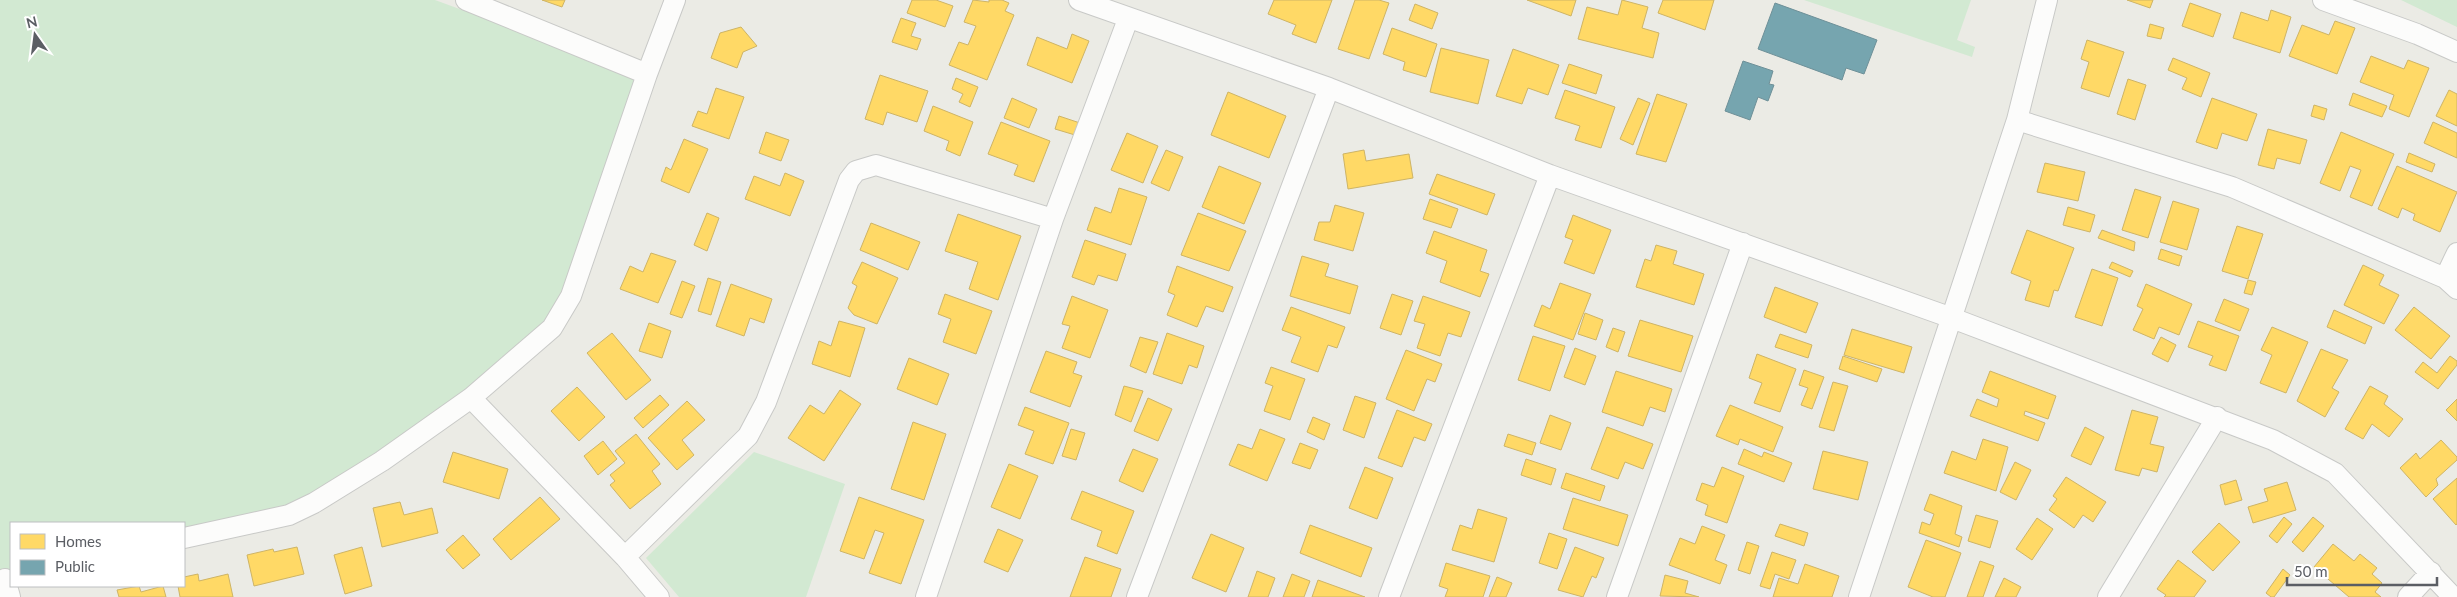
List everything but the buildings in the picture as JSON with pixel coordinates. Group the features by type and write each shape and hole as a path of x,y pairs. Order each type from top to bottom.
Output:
{"street":[{"path":"466,0 490,4 647,74"},
{"path":"185,538 288,514 314,503 382,461 471,398 552,328 571,296 647,74 675,0"},
{"path":"1079,0 1128,19 1329,88 1550,175 1952,318 2217,417 2273,440 2335,473 2431,572 2452,597"},
{"path":"1859,597 2017,120 2047,0"},
{"path":"2323,0 2417,34 2457,52"},
{"path":"926,597 1053,219 1128,19"},
{"path":"1137,597 1329,88"},
{"path":"2017,120 2232,187 2451,284 2457,253"},
{"path":"625,557 748,436 766,402 849,180 856,170 876,165 1053,219"},
{"path":"1390,597 1550,175"},
{"path":"1617,597 1743,243"},
{"path":"471,398 625,557 659,597"},
{"path":"2108,597 2217,417"},
{"path":"2408,597 2431,572"}],"green space":[{"path":"0,0 435,0 642,76 568,295 548,325 468,394 287,510 185,533 185,522 10,522 10,572 0,574"},
{"path":"1804,0 1971,0 1957,40 1975,47 1972,57"},
{"path":"2401,0 2457,0 2457,27"},
{"path":"754,452 845,484 806,597 679,597 646,558"}]}
